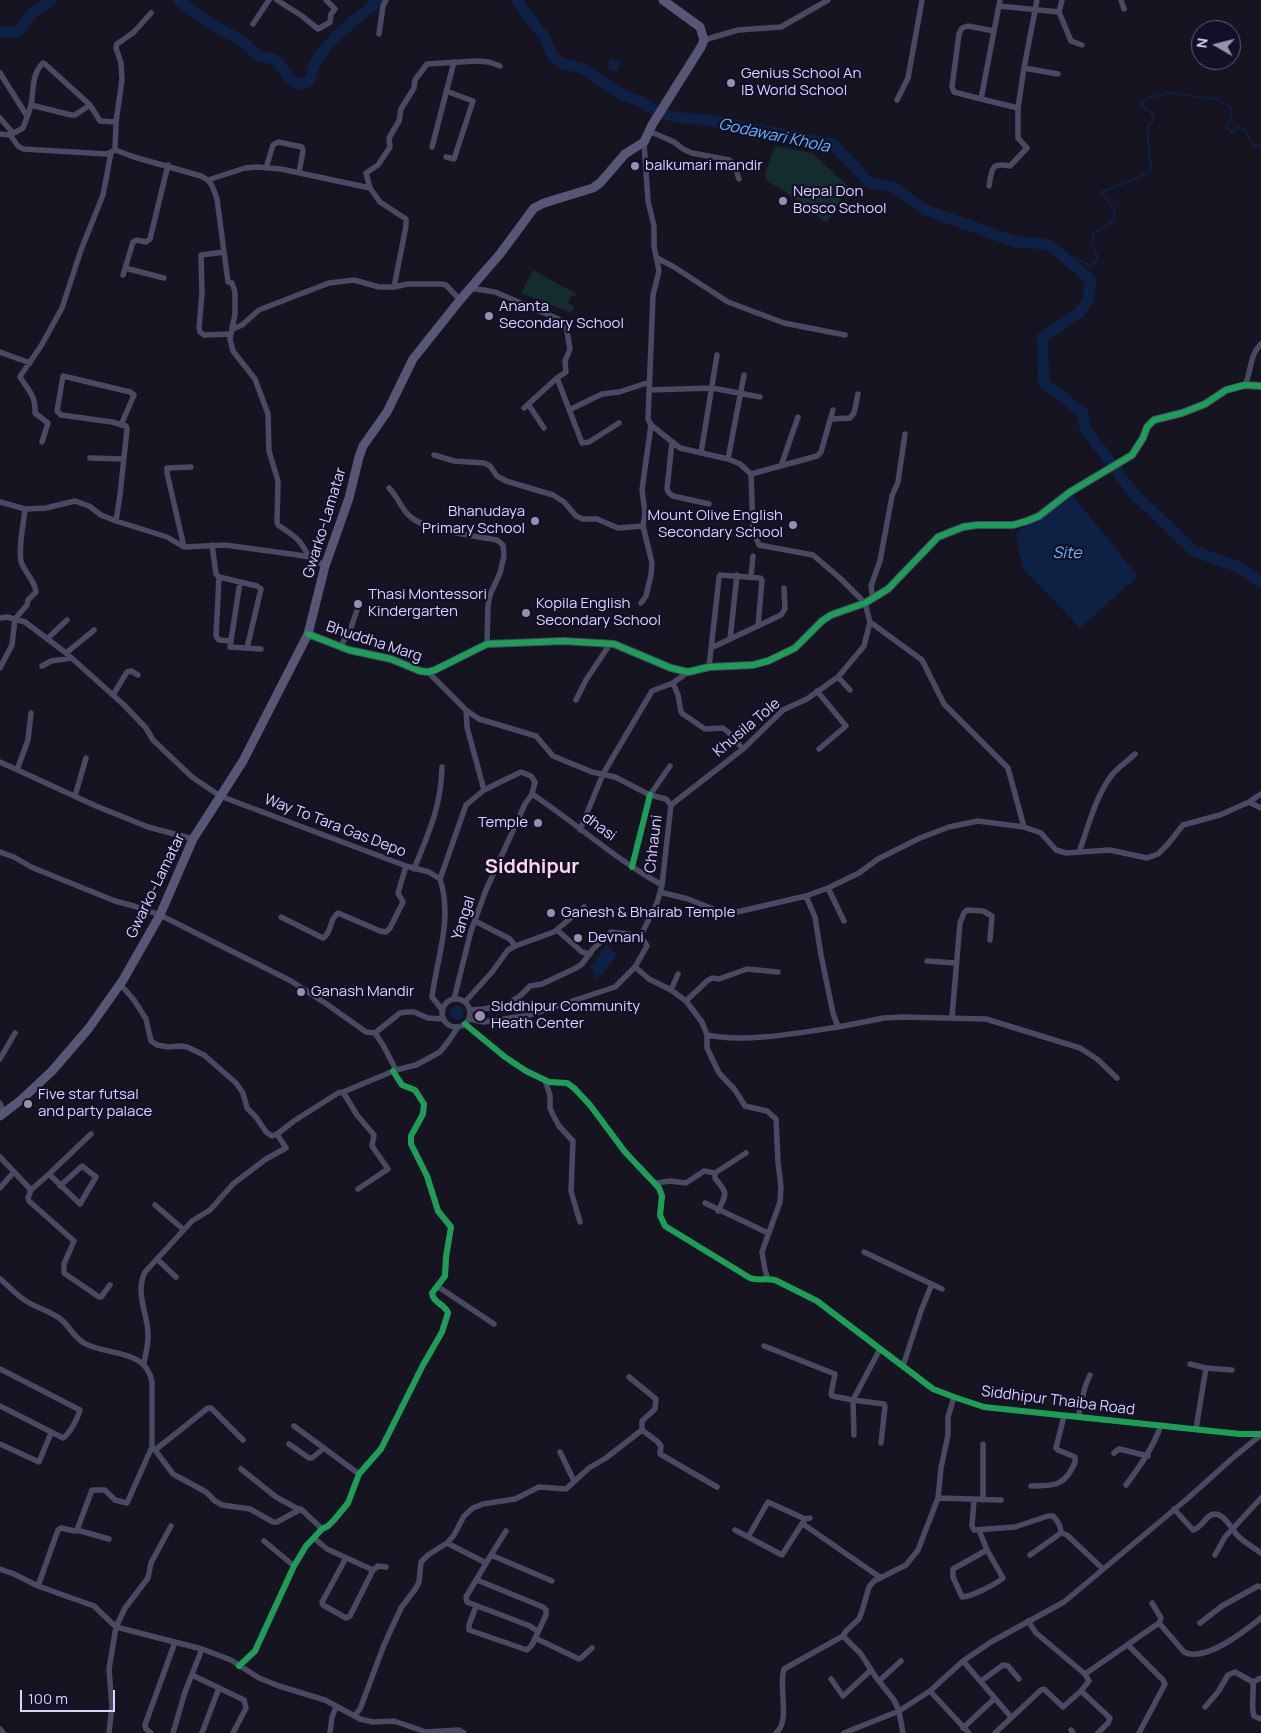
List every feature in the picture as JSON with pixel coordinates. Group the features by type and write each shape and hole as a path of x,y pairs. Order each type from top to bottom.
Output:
{"main road":[{"path":"644,142 704,40 700,27 663,0"},
{"name":"Gwarko-Lamatar","path":"2,1114 21,1100 52,1071 88,1028 120,984 160,915 194,839 243,761 308,634 325,566 349,498 363,446 387,412 413,359 500,254 534,208 544,203 593,188 600,183 625,154 644,142"}],"street":[{"path":"254,24 269,0"},
{"path":"277,0 318,29 330,22 331,14 335,9 326,0"},
{"path":"379,34 383,6 386,0"},
{"path":"704,40 738,30 781,27 828,0"},
{"path":"897,100 908,78 922,0"},
{"path":"989,186 992,170 995,165 1010,166 1027,148 1018,138 1018,108 1037,0"},
{"path":"1062,0 1059,12 1071,41 1082,45"},
{"path":"1121,0 1124,9"},
{"path":"981,99 999,3 1035,10 1059,12"},
{"path":"42,442 48,423 36,412 34,396 20,377 62,308 81,250 103,195 113,151 122,80 121,63 116,44 134,32 151,13"},
{"path":"994,31 968,26 962,28 952,87 954,92 1018,108"},
{"path":"394,287 406,218 385,206 370,188 366,173 378,165 390,147 390,135 397,126 401,109 414,88 415,80 429,62 483,61 500,66"},
{"path":"432,147 454,62"},
{"path":"0,134 11,134 23,128 31,105 34,75 36,69 42,63 90,105 100,121 116,122"},
{"path":"1024,68 1058,74"},
{"path":"0,73 27,116"},
{"path":"446,91 473,100 454,159 446,157"},
{"path":"31,105 75,115 90,105"},
{"path":"0,118 18,146 23,149 113,151 168,165 208,180 245,168 266,168 370,188"},
{"path":"651,128 683,149 729,160 734,164 739,178"},
{"path":"266,168 273,145 278,142 302,147 299,173"},
{"path":"644,142 648,201 654,226 659,271 653,295 647,411 651,425 680,448 728,459 740,464 751,474 753,529 759,545 813,555 865,603 870,622 922,660 944,704 1008,768 1024,826"},
{"path":"123,275 133,242 138,240 146,242 150,239 168,165"},
{"path":"208,180 217,199 228,282 232,283 234,292 233,351 255,378 267,408 269,422 268,451 278,481 278,525 295,536 309,557"},
{"path":"224,252 201,255 202,293 199,328 200,332 204,335 232,332 259,310 329,283 354,280 379,287 394,287 408,284 441,284 446,285 460,300"},
{"path":"657,258 728,302 784,323 845,335"},
{"path":"125,268 164,278"},
{"path":"470,288 495,292 563,321 566,325 570,349 564,361 566,372 526,406 544,428"},
{"path":"1261,344 1254,352 1245,385 1261,386"},
{"path":"0,352 30,363"},
{"path":"701,453 717,355"},
{"path":"728,459 744,375"},
{"path":"116,521 124,460 126,426 121,425 112,422 61,415 57,411 63,376 130,392 134,395 121,425"},
{"path":"557,378 582,444 589,442 619,423"},
{"path":"569,410 602,394 619,392 650,382"},
{"name":"Bhuddha Marg","path":"308,634 340,647 384,656 420,671 428,672 487,644 564,641 610,644 626,648 671,668 688,672 709,667 753,664 780,656 795,648 831,615 865,603 888,589 938,537 963,527 977,524 1013,525 1038,516 1081,486 1131,456 1143,438 1146,427 1154,420 1182,413 1205,404 1226,390 1245,385"},
{"path":"649,390 712,388 760,397"},
{"path":"831,419 850,418 854,414 858,394"},
{"path":"751,474 817,456 821,452 833,410"},
{"path":"781,466 798,416"},
{"path":"641,603 646,596 652,563 643,526 645,514 642,490 651,425"},
{"path":"873,599 871,586 880,561 892,496 898,482 905,434"},
{"path":"672,442 667,489 669,493 673,496 709,504"},
{"path":"434,455 454,461 484,463 506,481 553,495 564,502 576,516 583,519 597,519 618,528 643,526"},
{"path":"90,458 124,460"},
{"path":"184,547 166,472 167,468 171,467 191,466"},
{"path":"389,488 397,496 404,510 413,520 438,529 498,540 503,545 504,556 500,573 490,595 488,606 487,644"},
{"path":"0,502 25,510 46,508 75,500 89,506 101,515 168,537 184,547 225,545 309,557 325,566"},
{"path":"0,668 12,645 15,619 36,592 35,586 21,563 20,553 25,510"},
{"path":"212,545 216,574 219,577 216,636 217,639 230,641"},
{"path":"751,577 753,556"},
{"path":"709,667 720,575 760,578 763,583 758,626"},
{"path":"730,639 737,576"},
{"path":"219,577 257,586 261,589 247,648"},
{"path":"240,582 230,647 231,649 261,649"},
{"path":"711,648 784,612 784,588"},
{"path":"340,647 350,632 357,610"},
{"path":"0,618 15,619"},
{"name":"Way To Tara Gas Depo","path":"15,619 31,626 66,653 112,694 146,728 153,740 186,771 220,796 414,869 429,872 440,879"},
{"path":"47,639 67,620"},
{"name":"Khusila Tole","path":"671,805 744,749 783,710 807,699 838,677 864,646 870,622"},
{"path":"66,653 94,630"},
{"path":"576,700 586,680 610,644"},
{"path":"42,666 51,661 71,658"},
{"path":"112,694 127,672 131,671 138,675"},
{"path":"428,672 466,710 479,719 536,736 553,756 592,772 616,778 650,795 666,799 671,805"},
{"path":"580,830 604,774 652,691 672,683 688,672"},
{"path":"838,677 850,690"},
{"path":"672,683 678,695 683,714 705,729 723,728 744,749"},
{"path":"817,691 846,726 819,749"},
{"path":"466,710 467,727 484,790"},
{"path":"17,770 28,740 32,713"},
{"path":"1079,852 1090,823 1092,811 1110,778 1135,754"},
{"path":"75,796 86,758"},
{"path":"0,762 148,827 194,839"},
{"path":"650,795 670,766"},
{"path":"414,869 435,816 441,789 442,767"},
{"path":"458,1027 450,1025 444,1019 443,1011 432,997 445,930 443,890 440,879 466,805 484,790 520,772 531,776 535,782 532,794"},
{"name":"dhasi","path":"532,794 559,812 580,830 662,885"},
{"name":"Yangal","path":"454,999 475,921 486,890 525,804 532,794"},
{"path":"660,892 688,899 721,912 737,912 806,896 828,888 859,873 878,859 920,838 949,827 978,821 1024,826 1041,833 1056,850 1066,854 1110,850 1147,858 1158,854 1183,825 1220,815 1249,802 1261,794"},
{"path":"1249,802 1261,808"},
{"name":"Chhauni","path":"640,937 657,903 662,885 671,805"},
{"path":"0,852 6,853 31,867 115,901 160,915 291,981 366,1032 375,1033 400,1013 414,1012 428,1018 444,1019"},
{"path":"281,917 323,938 328,933 334,916 338,913 386,932 390,928 403,902 398,893 406,866"},
{"path":"828,888 844,921"},
{"path":"806,896 815,917 820,955 838,1027"},
{"path":"464,1002 492,972 508,950 557,930 584,907"},
{"path":"952,1017 960,923 967,910 983,911 992,916 990,940"},
{"path":"475,921 510,939 515,946"},
{"path":"557,930 582,952 590,954"},
{"path":"120,984 134,1000 146,1019 151,1041 168,1048 187,1047 204,1055 236,1083 243,1093 246,1108 256,1117 266,1132 272,1136 338,1093 394,1070 416,1064 440,1052 458,1027 467,1021 484,1022 530,1014 615,987 635,967 647,946 640,937 611,932 593,948 582,964 542,984 530,986 520,996 507,1004 470,1010"},
{"path":"927,960 956,963"},
{"path":"635,967 649,979 671,990 686,1001 702,1022 707,1035 707,1048 719,1073 735,1090 745,1106 767,1111 776,1119 781,1187 780,1202 762,1252 768,1279"},
{"path":"686,1001 712,978 718,979 747,969 778,972"},
{"path":"671,990 678,974"},
{"path":"443,1011 447,1003 454,999 464,1002 470,1010"},
{"path":"467,1021 470,1010"},
{"path":"707,1035 723,1038 749,1037 838,1027 884,1018 952,1017 986,1019 1080,1048 1097,1059 1117,1078"},
{"path":"467,1021 505,1057 537,1077 567,1083 574,1088 590,1105 624,1152 656,1183 670,1181 686,1183 704,1171 715,1173 746,1153"},
{"path":"0,1059 3,1045 15,1033"},
{"path":"239,1666 254,1651 294,1566 306,1546 322,1529 334,1520 348,1503 359,1474 380,1449 442,1332 448,1313 432,1297 434,1289 445,1276 451,1227 438,1211 427,1176 410,1144 410,1136 423,1114 424,1104 415,1090 402,1085 383,1045 375,1033"},
{"path":"545,1080 550,1095 550,1108 553,1115 559,1126 573,1141 571,1191 580,1222"},
{"path":"343,1092 357,1116 374,1135 372,1146 388,1169 358,1189"},
{"path":"0,1103 2,1114"},
{"path":"91,1134 31,1190 28,1198 29,1201 74,1241 64,1264 64,1273 99,1297 110,1285"},
{"path":"144,1364 149,1336 147,1318 140,1292 141,1281 145,1272 192,1221 210,1210 234,1184 266,1159 286,1148 277,1134"},
{"path":"0,1157 31,1190"},
{"path":"49,1174 60,1186 80,1204 96,1177 82,1166 60,1186"},
{"path":"0,1188 13,1173"},
{"path":"715,1173 715,1178 726,1195 718,1211"},
{"name":"Siddhipur Thaiba Road","path":"656,1183 662,1196 660,1215 665,1226 750,1278 774,1280 816,1301 933,1389 954,1398 984,1407 1261,1435"},
{"path":"705,1203 718,1211 768,1233"},
{"path":"155,1205 184,1230"},
{"path":"864,1252 931,1286 942,1289"},
{"path":"157,1259 176,1277"},
{"path":"0,1279 25,1301 52,1313 63,1321 84,1343 133,1358 144,1364 151,1374 152,1382 154,1449 173,1474 206,1492 222,1505 250,1509 277,1522 298,1509"},
{"path":"437,1286 494,1324"},
{"path":"903,1366 931,1286"},
{"path":"764,1346 835,1374 831,1395 884,1404 881,1443"},
{"path":"854,1435 853,1400 880,1349"},
{"path":"1190,1364 1206,1368 1232,1370"},
{"path":"1196,1429 1206,1368"},
{"path":"0,1369 80,1410 65,1438 51,1433 0,1406"},
{"path":"1078,1417 1085,1387 1090,1375"},
{"path":"629,1377 656,1399 655,1408 642,1421 642,1430"},
{"path":"776,1733 782,1727 782,1676 784,1669 844,1636 862,1612 869,1586 874,1581 906,1565 918,1550 938,1498 941,1468 948,1436 948,1417 954,1398"},
{"path":"1064,1400 1082,1402"},
{"path":"77,1530 92,1491 104,1490 115,1500 127,1503 154,1449 210,1408 243,1440"},
{"path":"1031,1486 1057,1485 1064,1481 1076,1461 1075,1457 1056,1448 1064,1416"},
{"path":"1126,1485 1148,1456 1161,1425"},
{"path":"294,1426 359,1474"},
{"path":"354,1716 360,1709 384,1645 401,1608 419,1582 421,1562 428,1555 447,1543 454,1535 464,1516 473,1508 483,1504 515,1499 539,1487 566,1489 589,1468 606,1458 642,1430"},
{"path":"642,1430 658,1442 661,1446 660,1454 717,1488"},
{"path":"0,1444 39,1462 51,1433"},
{"path":"844,1733 899,1710 930,1691 963,1662 991,1642 1064,1602 1261,1435"},
{"path":"289,1444 309,1458 312,1458 324,1448"},
{"path":"983,1444 983,1500"},
{"path":"1114,1453 1119,1449 1148,1456"},
{"path":"560,1452 574,1482"},
{"path":"241,1469 276,1497 303,1510 322,1529"},
{"path":"938,1498 1001,1500"},
{"path":"1215,1555 1225,1537 1261,1498"},
{"path":"974,1500 972,1529 1015,1527 1053,1516 1060,1526 1061,1534"},
{"path":"748,1537 768,1502 806,1520 882,1578"},
{"path":"1174,1509 1193,1530 1197,1529 1214,1514 1222,1517 1238,1536 1261,1553"},
{"path":"735,1530 782,1554 806,1520"},
{"path":"108,1733 112,1706 109,1669 116,1627 125,1608 148,1578 151,1563 171,1526"},
{"path":"38,1586 59,1528 77,1530 109,1539"},
{"path":"979,1530 987,1550 1003,1578 971,1595 962,1597 953,1577 953,1569 987,1550"},
{"path":"506,1531 465,1599 467,1602 537,1631"},
{"path":"1061,1534 1067,1536 1103,1569"},
{"path":"1030,1555 1061,1534"},
{"path":"314,1538 319,1544 373,1570"},
{"path":"264,1541 294,1566"},
{"path":"447,1543 486,1563"},
{"path":"491,1555 552,1581"},
{"path":"346,1558 322,1602 346,1618 350,1616 373,1570 378,1566 386,1567"},
{"path":"0,1569 38,1586 94,1606 116,1627 202,1649 231,1660 278,1686 311,1695 366,1722 394,1721 426,1732 459,1730 464,1733"},
{"path":"476,1606 469,1630 527,1650 532,1645 546,1615 544,1607 477,1580"},
{"path":"1200,1623 1222,1606 1261,1586"},
{"path":"1085,1674 1159,1623 1161,1618 1152,1603"},
{"path":"1159,1623 1184,1652 1189,1655 1196,1655 1203,1654 1236,1637 1261,1618"},
{"path":"995,1733 1044,1689 1063,1707 1082,1691 1089,1681 1085,1674 1036,1633 1028,1621"},
{"path":"844,1636 861,1654 899,1710 903,1733"},
{"path":"535,1638 578,1659 592,1648"},
{"path":"151,1733 146,1729 146,1725 175,1642"},
{"path":"1128,1645 1165,1684 1140,1733"},
{"path":"173,1733 202,1649"},
{"path":"878,1681 901,1662"},
{"path":"963,1662 1011,1717"},
{"path":"981,1681 1003,1665 1008,1666 1019,1679"},
{"path":"831,1679 843,1696 871,1670"},
{"path":"1205,1707 1232,1672 1238,1673 1253,1682"},
{"path":"192,1675 244,1700 246,1708 233,1733"},
{"path":"1253,1682 1261,1678"},
{"path":"1253,1682 1252,1710 1254,1716 1261,1719"},
{"path":"202,1733 219,1688"},
{"path":"930,1691 969,1733"},
{"path":"1082,1691 1110,1718 1108,1723 1098,1733"},
{"path":"963,1728 994,1699"},
{"path":"330,1733 332,1717 336,1707"},
{"path":"0,1730 3,1733"}],"green space":[{"path":"775,146 812,153 848,186 827,223 784,191 767,181 765,173"},
{"path":"533,270 577,294 575,297 572,295 568,303 574,307 571,313 521,293"}],"water":[{"path":"610,59 621,63 617,72 607,68"},
{"name":"Site","path":"1070,492 1138,576 1080,628 1022,567 1016,533"},
{"path":"607,945 617,954 608,968 595,979 591,966"},
{"path":"454,1006 460,1006 464,1013 460,1020 454,1020 450,1016 450,1010"}],"waterway":[{"name":"Godawari Khola","path":"0,32 17,32 33,13 52,0"},
{"name":"Godawari Khola","path":"178,0 208,22 240,40 259,56 274,59 279,63 287,76 294,82 301,84 308,82 315,64 326,47 379,0"},
{"name":"Godawari Khola","path":"516,0 545,38 552,56 561,63 584,69 623,95 642,102 660,113 680,118 708,120 833,144 870,183 897,189 923,209 1016,242 1047,244 1061,254 1091,281 1088,300 1080,312 1042,338 1044,383 1083,413 1085,428 1133,493 1194,551 1236,566 1261,582"},
{"path":"1061,254 1091,266 1095,263 1097,255 1092,242 1093,233 1109,224 1115,216 1112,206 1101,192 1151,171 1147,127 1153,121 1153,115 1140,104 1149,98 1168,93 1217,99 1231,107 1232,115 1226,126 1232,133 1238,127 1245,129 1256,147 1261,144"}],"cycle path":[{"path":"308,634 349,650 391,659 420,671 428,672 487,644 564,641 614,644 671,668 688,672 709,667 753,665 768,661 795,648 822,621 831,615 865,603 888,589 938,537 963,527 1013,525 1039,516 1070,492 1132,455 1143,438 1147,427 1154,420 1182,413 1205,404 1226,390 1245,385 1261,386"},
{"path":"632,867 650,795"},
{"path":"465,1024 505,1057 526,1071 549,1082 567,1083 574,1088 590,1105 625,1152 659,1188 662,1196 660,1215 665,1226 750,1278 775,1280 817,1301 933,1389 984,1407 1240,1434 1261,1434"},
{"path":"239,1666 255,1651 294,1566 306,1546 322,1529 334,1520 348,1503 359,1474 381,1449 423,1365 442,1332 448,1313 434,1299 432,1293 445,1276 451,1227 438,1211 427,1176 411,1144 411,1136 423,1114 424,1104 415,1090 402,1085 393,1071"}],"place":[{"name":"Genius School An IB World School","path":"731,83"},
{"name":"balkumari mandir","path":"635,166"},
{"name":"Nepal Don Bosco School","path":"783,201"},
{"name":"Ananta Secondary School","path":"489,316"},
{"name":"Bhanudaya Primary School","path":"535,521"},
{"name":"Mount Olive English Secondary School","path":"793,525"},
{"name":"Thasi Montessori Kindergarten","path":"358,604"},
{"name":"Kopila English Secondary School","path":"526,613"},
{"name":"Temple","path":"538,823"},
{"name":"Ganesh & Bhairab Temple","path":"551,913"},
{"name":"Devnani","path":"578,938"},
{"name":"Ganash Mandir","path":"301,992"},
{"name":"Siddhipur Community Heath Center","path":"480,1016"},
{"name":"Five star futsal and party palace","path":"28,1104"}],"district":[{"name":"Siddhipur","path":"532,867"}]}
